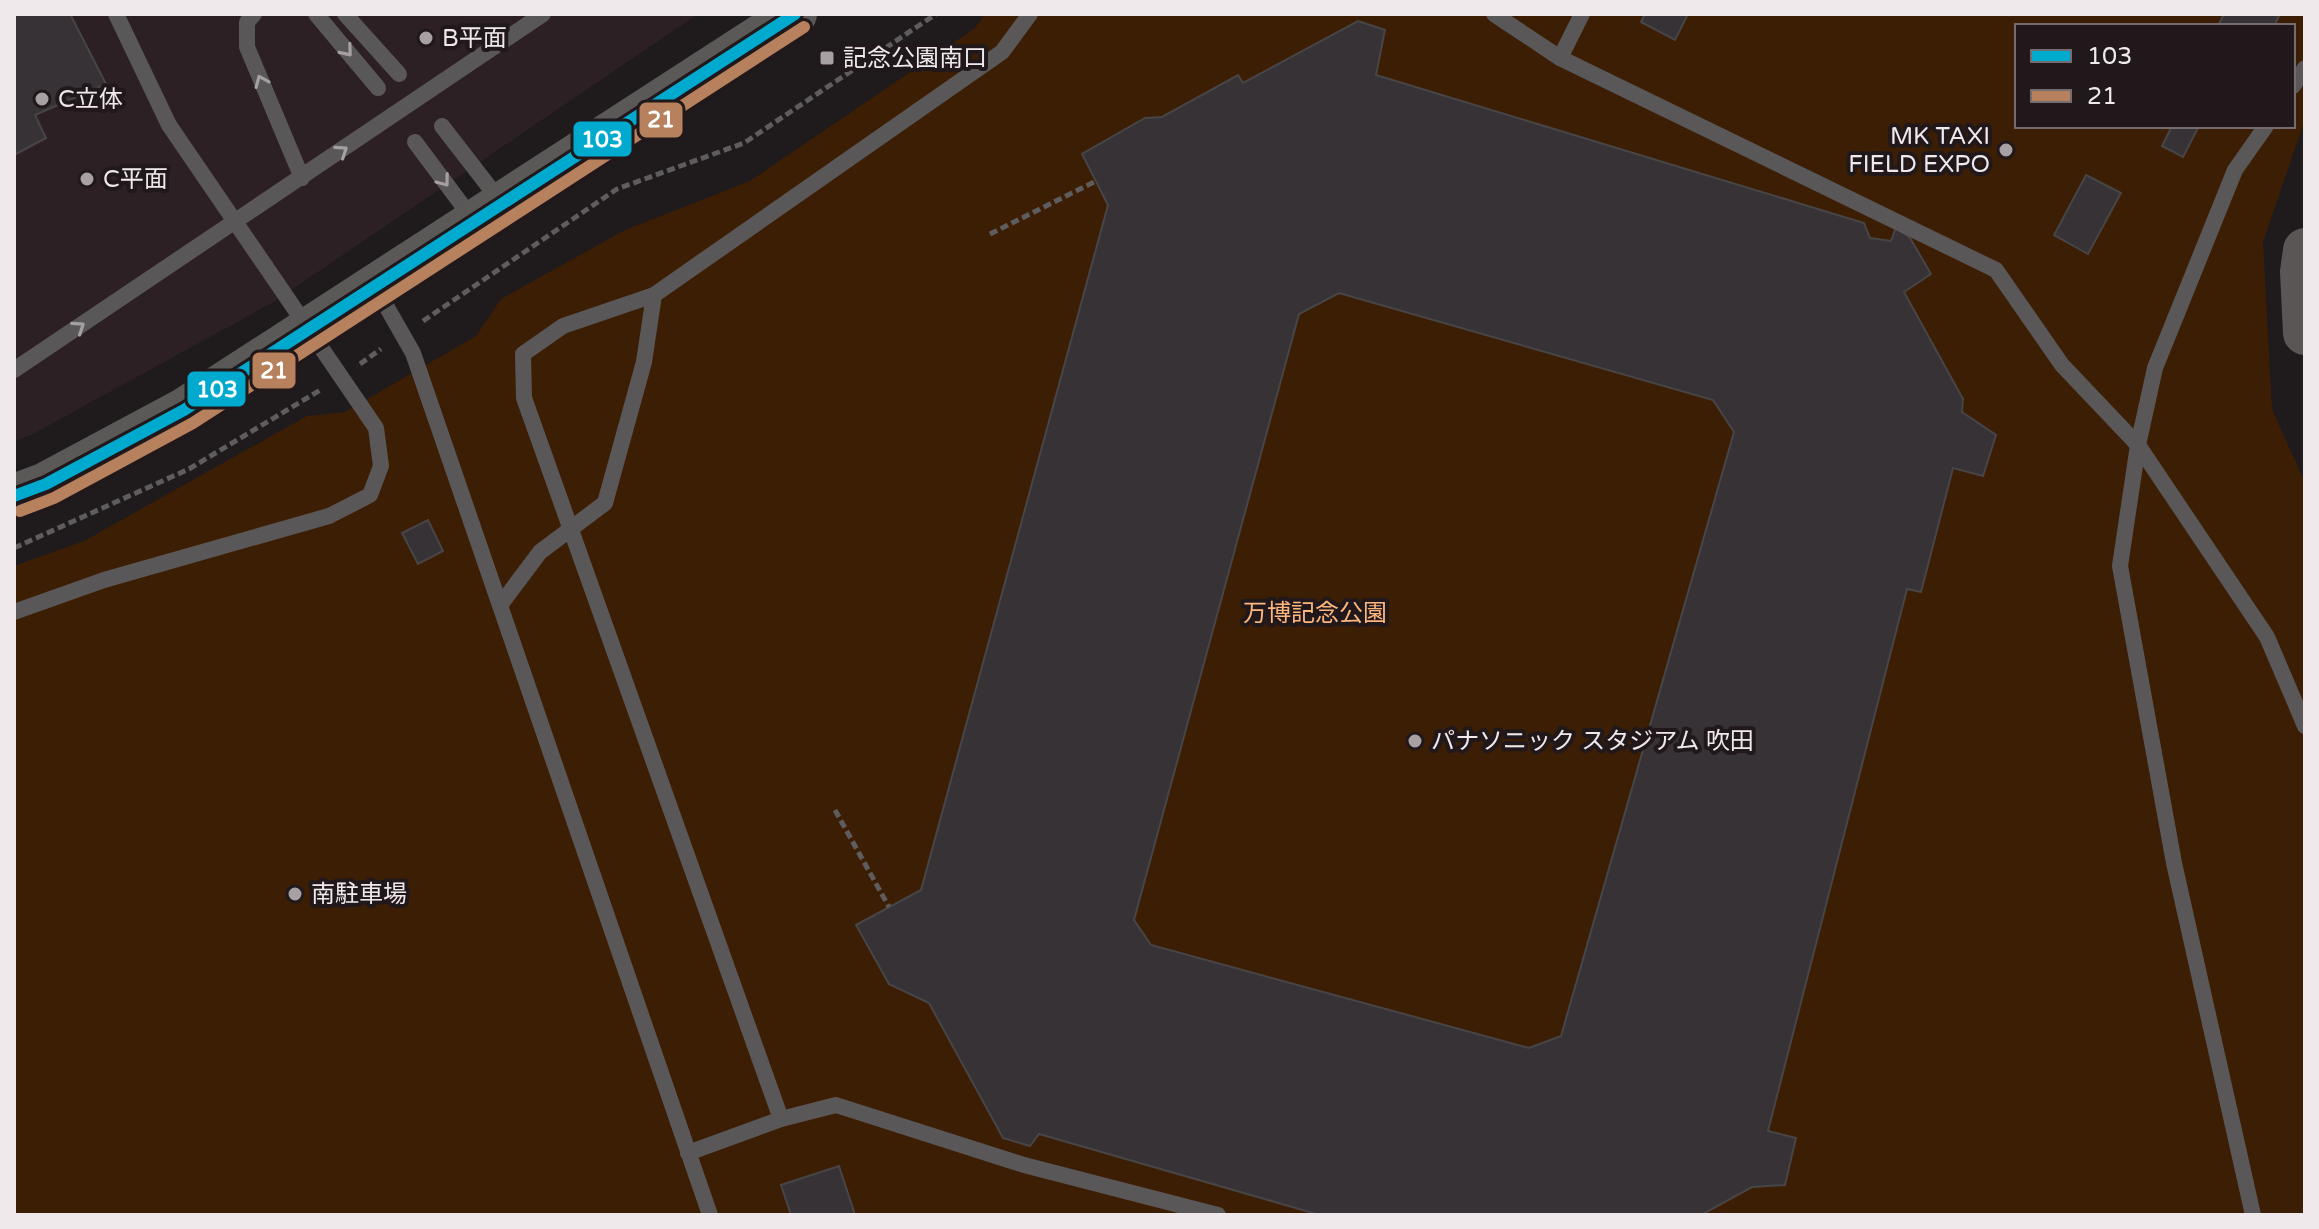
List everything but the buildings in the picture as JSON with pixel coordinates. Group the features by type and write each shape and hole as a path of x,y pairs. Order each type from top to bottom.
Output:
{"highway":[{"path":"2305,250 2302,272 2305,333"}],"main road":[{"path":"14,496 46,484 184,410 795,14"}],"lane":[{"path":"14,612 104,580 329,516 370,495 381,466 376,428 169,125 116,14"},
{"path":"254,14 247,22 247,47 302,178"},
{"path":"316,14 378,88"},
{"path":"345,14 399,74"},
{"path":"14,370 543,14"},
{"path":"781,1119 524,398 523,354 563,326 654,295 1002,52 1030,14"},
{"path":"1494,14 1560,58 1996,270 2062,365 2138,445 2267,637 2305,726"},
{"path":"1560,58 1582,14"},
{"path":"442,126 488,212"},
{"path":"2251,1214 2174,863 2120,566 2138,445 2155,368 2235,170 2265,128"},
{"path":"415,142 488,212"},
{"path":"376,288 413,353 710,1215"},
{"path":"501,604 540,552 605,503 644,362 654,295"},
{"path":"14,620 45,602"},
{"path":"688,1153 781,1119 836,1105 1024,1165 1218,1215"}],"path":[{"path":"435,312 617,189 744,143 936,14"},
{"path":"990,234 1096,181"},
{"path":"14,548 189,469 327,386"},
{"path":"835,810 889,907"}],"shaded area":[{"path":"14,14 698,14 272,303 31,435 14,441"}],"green space":[{"name":"万博記念公園","path":"985,14 2305,14 2305,119 2263,242 2272,409 2305,483 2305,1215 14,1215 14,566 84,541 307,416 345,412 476,336 501,299 625,230 750,181 975,28"}],"transit line":[{"name":"103","path":"14,496 46,484 184,410 795,14"},
{"name":"21","path":"20,511 54,498 193,423 804,27"}],"place":[{"name":"B平面","path":"426,38"},
{"name":"記念公園南口","path":"827,58"},
{"name":"C立体","path":"42,99"},
{"name":"MK TAXI FIELD EXPO","path":"2006,150"},
{"name":"C平面","path":"87,179"},
{"name":"パナソニック スタジアム 吹田","path":"1415,741"},
{"name":"南駐車場","path":"295,894"}]}
